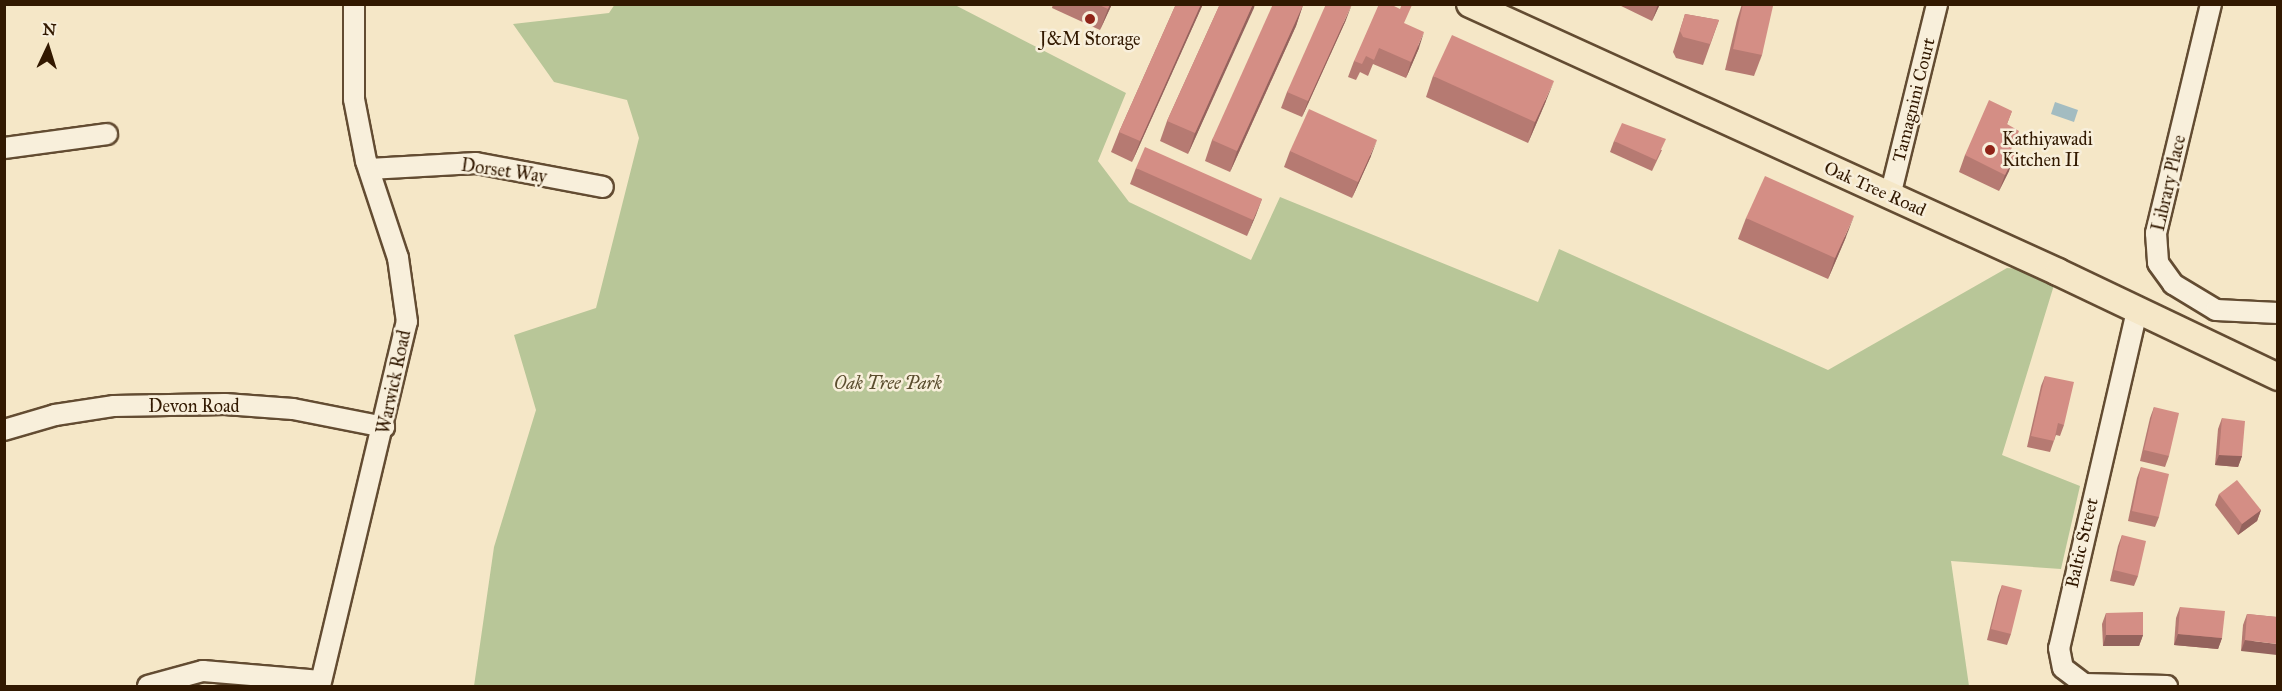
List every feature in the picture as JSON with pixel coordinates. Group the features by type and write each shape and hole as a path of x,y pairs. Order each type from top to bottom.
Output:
{"main road":[{"name":"Oak Tree Road","path":"1470,4 1890,196 2277,377"}],"street":[{"name":"Warwick Road","path":"321,684 384,427 407,322 398,258 369,169 354,99 354,4"},
{"name":"Tamagnini Court","path":"1890,196 1937,4"},
{"name":"Library Place","path":"2211,4 2156,233 2158,264 2173,284 2216,310 2277,313"},
{"path":"4,148 107,134"},
{"name":"Dorset Way","path":"369,169 477,163 603,187"},
{"name":"Baltic Street","path":"2137,311 2059,648 2063,668 2084,684 2165,686"},
{"name":"Devon Road","path":"4,430 55,415 114,406 225,404 293,409 384,427"},
{"path":"148,687 203,671 321,684"}],"green space":[{"name":"Oak Tree Park","path":"615,4 955,5 1126,93 1098,161 1129,202 1251,260 1280,197 1538,302 1559,249 1828,370 2007,268 2058,272 2002,455 2080,486 2061,569 1951,561 1969,686 474,686 494,547 536,410 514,335 596,308 639,138 627,100 554,82 513,24 609,13"}],"water":[{"path":"2055,102 2078,110 2074,122 2051,114"}],"building":[{"path":"1097,4 1110,4 1108,9"},
{"path":"1176,4 1201,4 1140,141 1119,132"},
{"path":"1220,4 1253,4 1195,133 1167,121"},
{"path":"1273,4 1303,5 1237,151 1212,140"},
{"path":"1326,4 1352,4 1308,101 1287,92"},
{"path":"1379,4 1390,4 1400,9 1402,4 1412,5 1404,23 1424,32 1411,62 1379,48 1374,60 1366,56 1362,64 1354,61"},
{"path":"1743,4 1773,6 1762,55 1733,49"},
{"path":"1685,14 1719,20 1710,44 1683,37 1680,31"},
{"path":"1452,35 1554,81 1535,122 1433,76"},
{"name":"Kathiyawadi Kitchen II","path":"1989,100 2012,111 2007,124 2019,131 2010,152 2015,155 2005,175 1965,155"},
{"path":"1309,109 1377,140 1358,182 1290,151"},
{"path":"1622,123 1666,139 1656,160 1614,141"},
{"path":"1145,147 1262,199 1253,220 1136,168"},
{"path":"1765,176 1854,216 1835,258 1746,218"},
{"path":"2045,376 2074,382 2064,425 2058,423 2054,441 2031,436"},
{"path":"2154,407 2179,413 2169,456 2144,450"},
{"path":"2222,418 2245,421 2242,456 2219,455"},
{"path":"2141,467 2169,474 2159,517 2132,511"},
{"path":"2237,480 2261,510 2242,524 2219,494"},
{"path":"2122,535 2146,541 2138,576 2114,570"},
{"path":"2002,585 2022,590 2011,634 1991,629"},
{"path":"2180,607 2225,611 2222,638 2178,634"},
{"path":"2143,612 2143,635 2106,635 2106,613"},
{"path":"2247,614 2277,617 2277,644 2245,640"}],"place":[{"name":"J&M Storage","path":"1090,19"},
{"name":"Kathiyawadi Kitchen II","path":"1990,150"}]}
